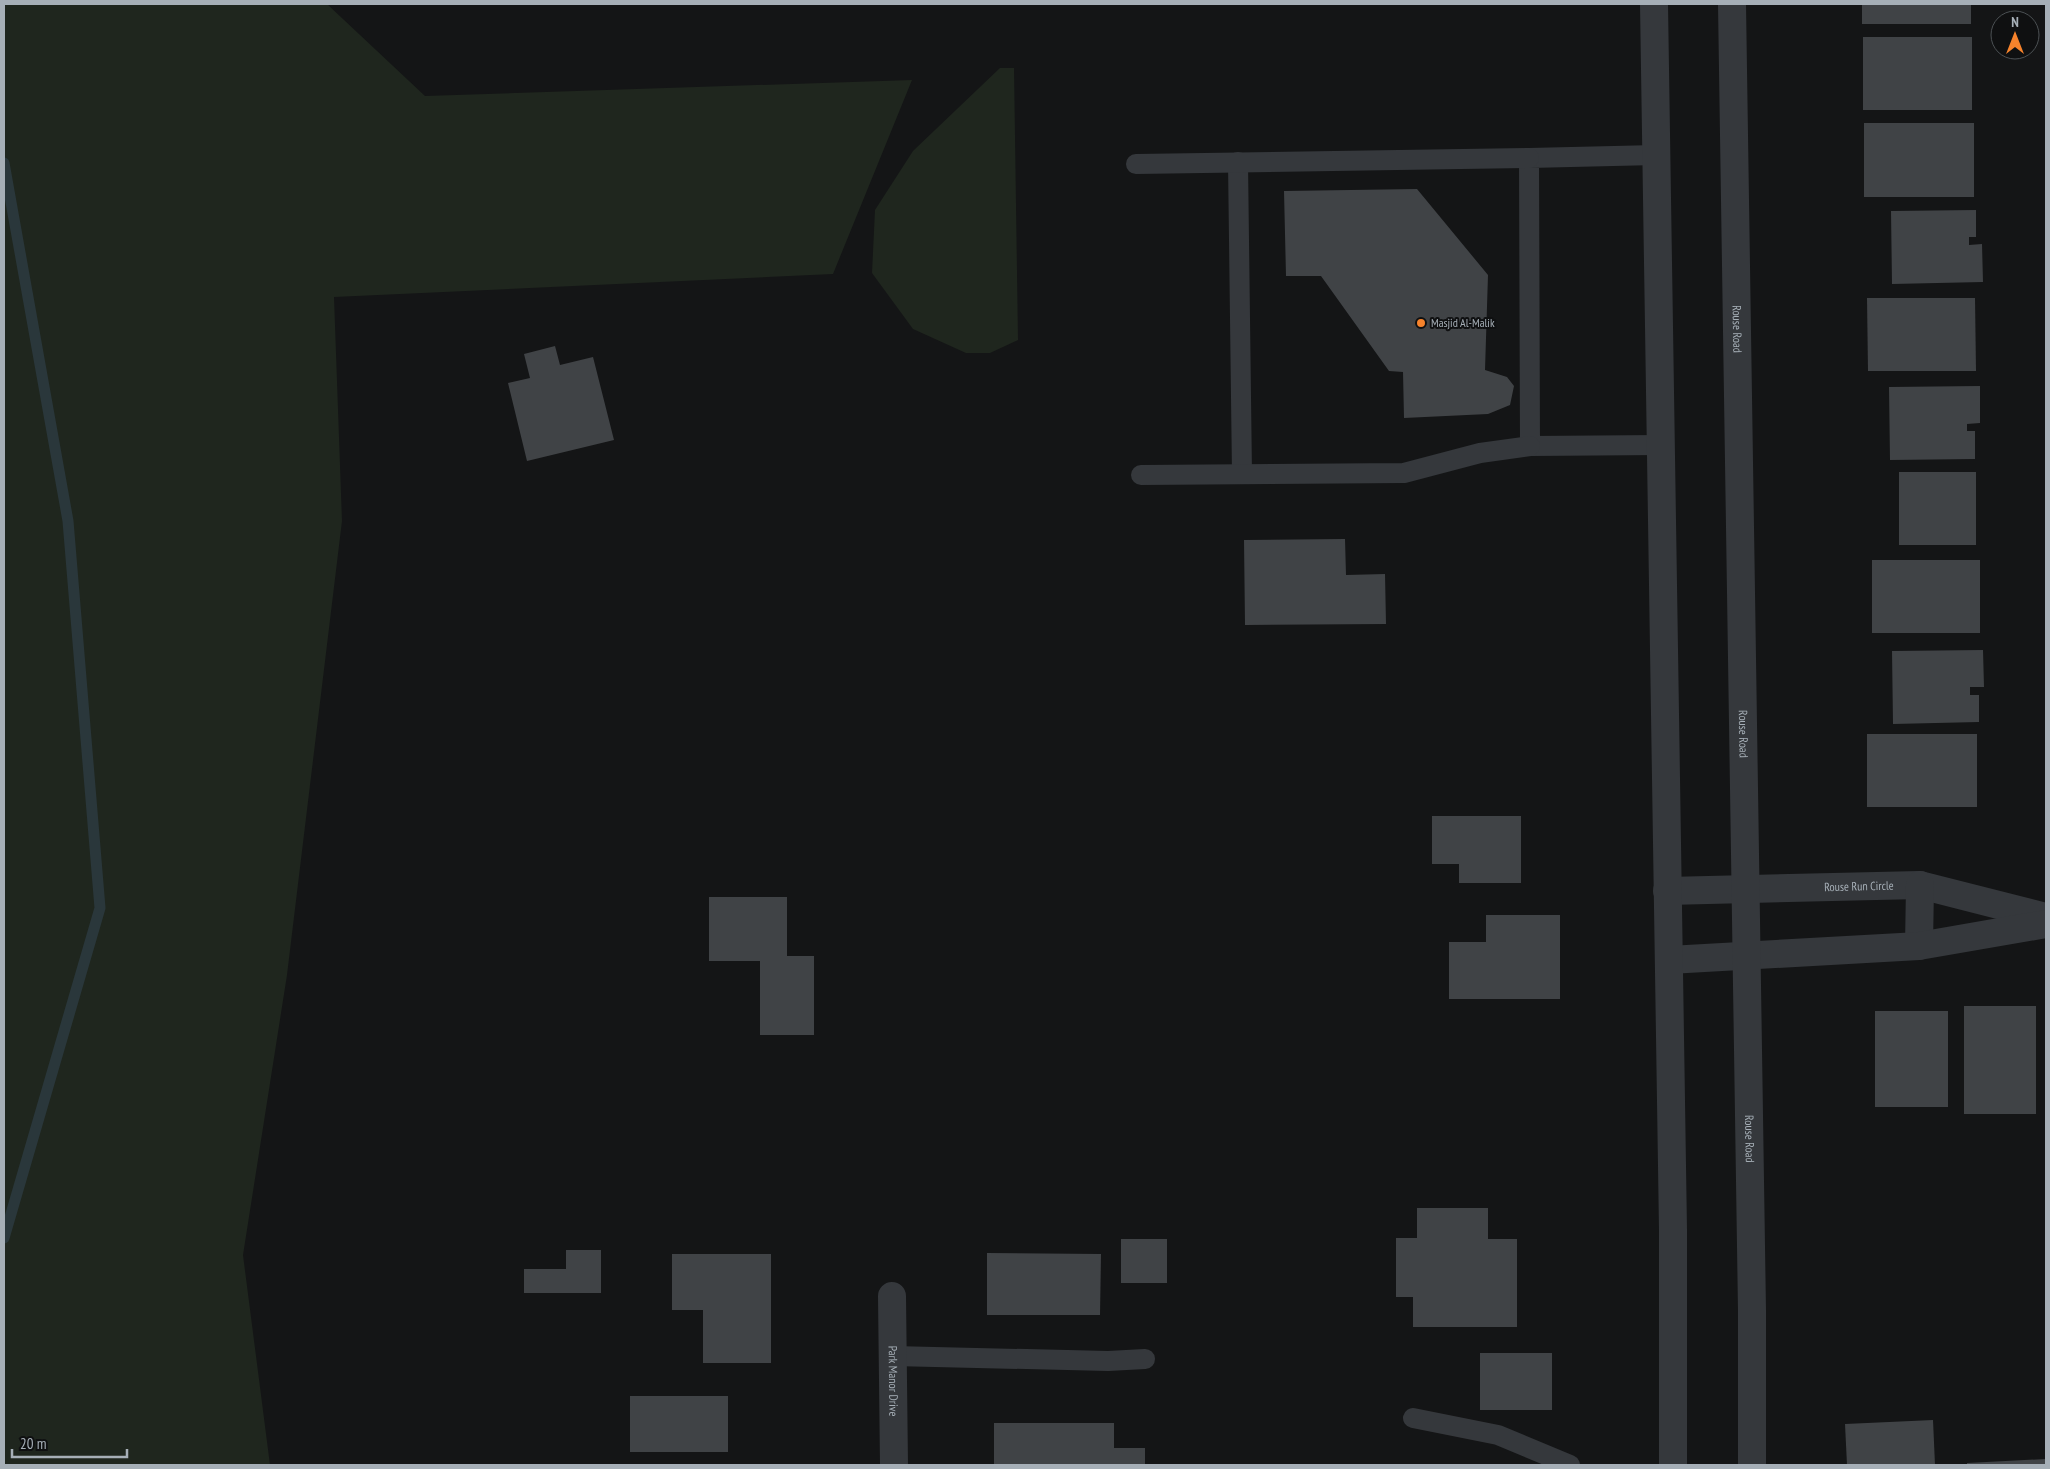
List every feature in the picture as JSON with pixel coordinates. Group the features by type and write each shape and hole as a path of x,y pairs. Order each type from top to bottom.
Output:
{"street":[{"path":"1654,4 1673,1230 1673,1465"},
{"name":"Rouse Road","path":"1732,4 1746,889 1752,1465"},
{"path":"1919,946 1920,885"},
{"name":"Rouse Run Circle","path":"1668,891 1920,885 2046,917"},
{"path":"1669,960 1919,946 2046,924"},
{"name":"Park Manor Drive","path":"892,1296 894,1465"}],"lane":[{"path":"1136,164 1656,155"},
{"path":"1529,158 1530,446"},
{"path":"1238,162 1242,474"},
{"path":"1141,474 1404,473 1480,453 1530,446 1661,445"},
{"path":"893,1356 1108,1361 1145,1359"},
{"path":"1413,1418 1498,1435 1570,1465"}],"shaded area":[{"path":"4,4 327,4 425,96 912,80 833,274 334,297 342,521 287,975 243,1255 270,1465 4,1465"},
{"path":"1000,68 1014,68 1018,340 990,353 966,353 913,329 872,273 875,210 913,151"}],"building":[{"path":"1862,4 1971,4 1971,24 1862,24"},
{"path":"1863,37 1972,37 1972,110 1863,110"},
{"path":"1864,123 1974,123 1974,197 1864,197"},
{"name":"Masjid Al-Malik","path":"1417,189 1488,275 1485,370 1507,377 1514,386 1510,405 1488,414 1404,418 1403,372 1389,371 1321,276 1286,276 1284,191"},
{"path":"1976,210 1976,237 1969,237 1969,245 1982,244 1983,282 1892,284 1891,211"},
{"path":"1867,298 1975,298 1976,371 1868,371"},
{"path":"555,346 560,365 593,357 614,440 527,461 508,383 530,378 524,354"},
{"path":"1980,386 1980,423 1967,424 1967,431 1975,431 1975,459 1890,460 1889,387"},
{"path":"1899,472 1976,472 1976,545 1899,545"},
{"path":"1345,539 1346,575 1385,574 1386,624 1245,625 1244,540"},
{"path":"1872,560 1980,560 1980,633 1872,633"},
{"path":"1983,650 1984,687 1970,687 1970,695 1979,695 1979,722 1893,724 1892,651"},
{"path":"1867,734 1977,734 1977,807 1867,807"},
{"path":"1432,816 1521,816 1521,883 1459,883 1459,864 1432,864"},
{"path":"709,897 787,897 787,956 814,956 814,1035 760,1035 760,961 709,961"},
{"path":"1486,915 1560,915 1560,999 1449,999 1449,942 1486,942"},
{"path":"1964,1006 2036,1006 2036,1114 1964,1114"},
{"path":"1875,1011 1948,1011 1948,1107 1875,1107"},
{"path":"1417,1208 1488,1208 1488,1239 1517,1239 1517,1327 1413,1327 1413,1297 1396,1297 1396,1238 1417,1238"},
{"path":"1121,1239 1167,1239 1167,1283 1121,1283"},
{"path":"566,1250 601,1250 601,1293 524,1293 524,1269 566,1269"},
{"path":"987,1253 1101,1254 1100,1315 987,1315"},
{"path":"672,1254 771,1254 771,1363 703,1363 703,1310 672,1310"},
{"path":"1480,1353 1552,1353 1552,1410 1480,1410"},
{"path":"630,1396 728,1396 728,1452 630,1452"},
{"path":"1933,1420 1935,1465 1847,1465 1845,1424"},
{"path":"994,1423 1114,1423 1114,1448 1145,1448 1145,1465 994,1465"},
{"path":"2046,1459 2046,1465 1967,1465 1967,1463"}],"waterway":[{"path":"4,163 68,521 100,908 4,1238"}],"place":[{"name":"Masjid Al-Malik","path":"1421,323"}]}
